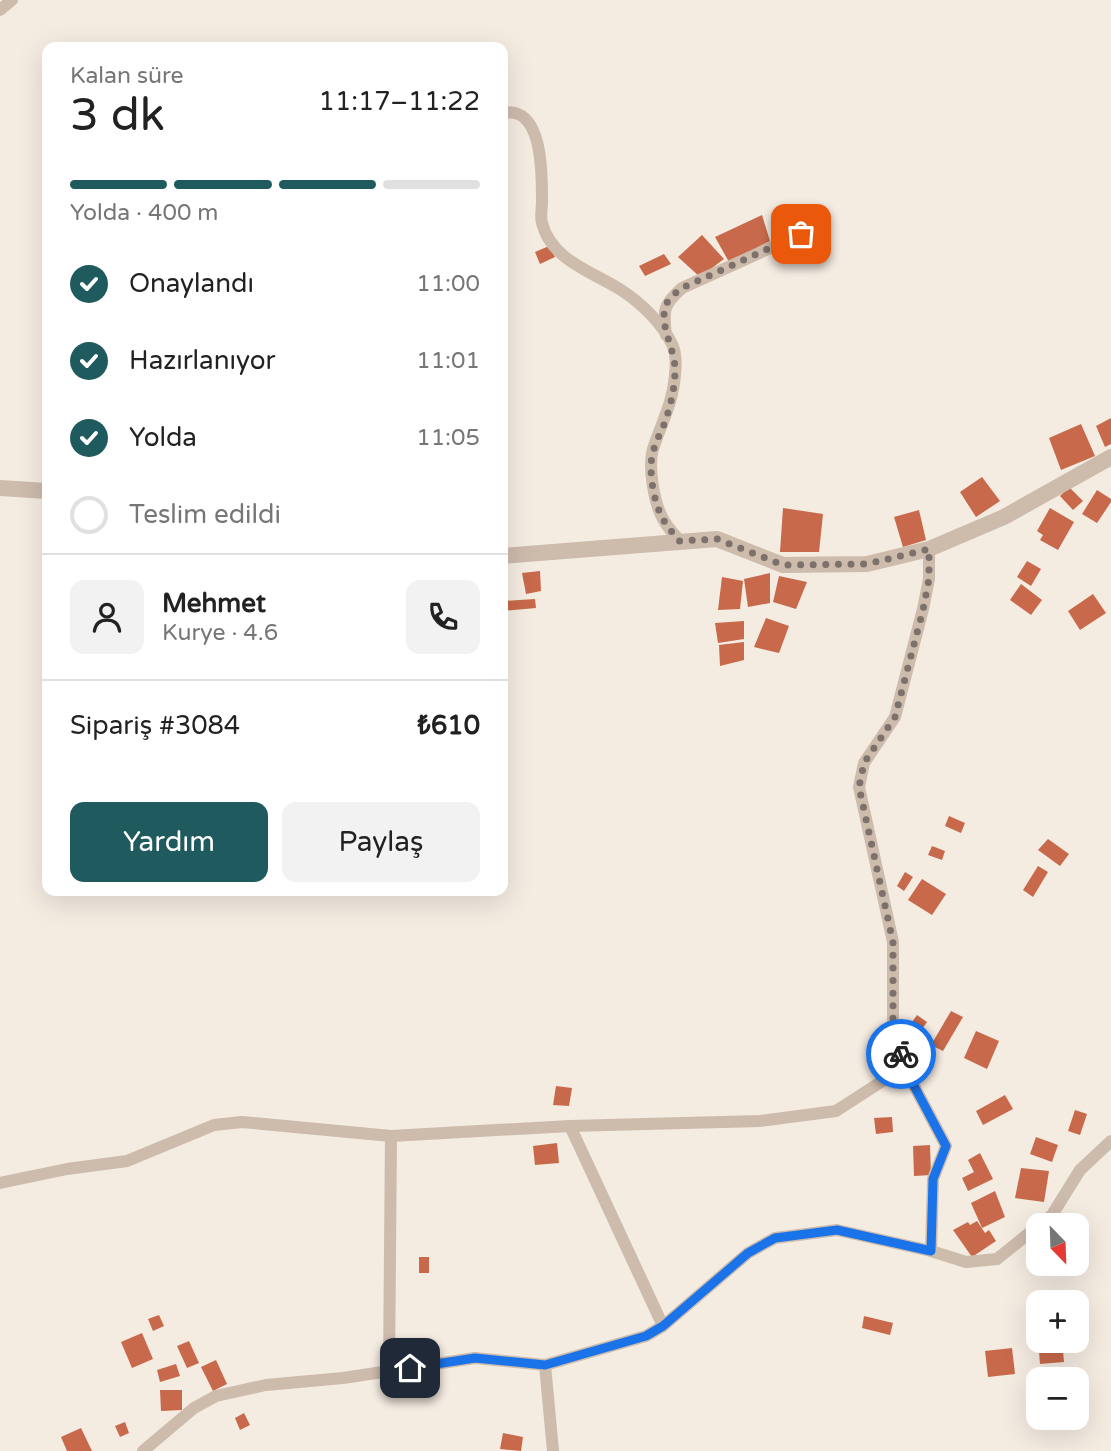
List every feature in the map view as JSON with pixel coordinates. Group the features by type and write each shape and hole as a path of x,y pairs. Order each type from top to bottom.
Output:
{"street":[{"path":"0,10 12,0"},
{"path":"508,112 517,113 527,120 539,146 542,223 551,242 564,257 580,269 623,291 645,310 673,345 673,394 653,449 651,468 662,519 679,541"},
{"path":"666,335 664,315 667,301 682,288 801,234 818,229"},
{"path":"508,555 717,539 783,565 867,564 929,549 1004,517 1111,457"},
{"path":"0,488 42,491"},
{"path":"929,549 929,579 923,610 895,717 864,763 859,787 893,942 893,1019 904,1067 946,1146 933,1179 931,1251"},
{"path":"0,1183 67,1169 127,1161 214,1125 242,1122 391,1136 570,1126 760,1121 836,1111 904,1067"},
{"path":"570,1126 663,1326"},
{"path":"389,1371 391,1136"},
{"path":"1053,1213 1080,1170 1111,1141"},
{"path":"143,1451 194,1408 216,1396 266,1385 475,1358 545,1365 646,1336 663,1326 748,1253 775,1238 837,1230 931,1251 966,1262 997,1259 1026,1236"},
{"path":"545,1365 553,1451"}],"building":[{"path":"762,215 770,241 729,262 715,237"},
{"path":"702,235 724,259 700,277 678,257"},
{"path":"549,246 555,257 540,264 535,252"},
{"path":"664,254 671,264 645,276 639,266"},
{"path":"1111,418 1111,444 1105,447 1096,426"},
{"path":"1081,424 1095,456 1061,470 1049,438"},
{"path":"982,477 1000,501 976,517 960,492"},
{"path":"1069,487 1083,501 1073,510 1060,496"},
{"path":"1097,490 1111,499 1111,502 1097,523 1082,514"},
{"path":"783,508 823,514 819,552 780,552"},
{"path":"1050,508 1074,522 1058,550 1040,540 1043,535 1037,531"},
{"path":"919,510 926,540 903,547 894,517"},
{"path":"1027,561 1041,569 1031,586 1017,577"},
{"path":"540,571 541,591 526,594 522,573"},
{"path":"770,573 770,603 748,607 744,579"},
{"path":"779,576 807,582 796,609 773,602"},
{"path":"722,577 743,581 740,609 718,610"},
{"path":"1021,584 1042,600 1031,615 1010,600"},
{"path":"1093,594 1106,613 1080,630 1068,611"},
{"path":"535,599 536,608 508,610 508,601"},
{"path":"766,618 789,626 779,653 754,647"},
{"path":"744,621 744,639 718,643 715,623"},
{"path":"744,642 744,660 720,666 719,645"},
{"path":"949,816 965,823 961,833 945,826"},
{"path":"1048,839 1069,854 1060,866 1038,850"},
{"path":"932,846 945,851 942,860 928,855"},
{"path":"1038,866 1048,872 1033,897 1023,890"},
{"path":"905,872 913,877 904,891 897,886"},
{"path":"922,879 946,894 932,915 908,900"},
{"path":"951,1011 963,1017 943,1051 931,1045"},
{"path":"917,1015 927,1022 920,1032 910,1025"},
{"path":"976,1031 999,1041 987,1069 964,1058"},
{"path":"556,1086 572,1088 569,1106 553,1105"},
{"path":"1005,1095 1013,1109 983,1125 976,1111"},
{"path":"1075,1110 1087,1114 1080,1135 1068,1131"},
{"path":"892,1117 893,1132 876,1134 874,1118"},
{"path":"1036,1137 1058,1145 1052,1162 1030,1154"},
{"path":"557,1143 559,1163 535,1165 533,1146"},
{"path":"930,1145 931,1175 914,1176 913,1146"},
{"path":"980,1153 993,1179 968,1191 962,1178 974,1172 968,1160"},
{"path":"1021,1168 1049,1171 1044,1202 1015,1198"},
{"path":"995,1191 1005,1217 982,1228 971,1203"},
{"path":"977,1221 985,1233 989,1230 996,1241 972,1257 953,1230 968,1222 970,1225"},
{"path":"419,1257 429,1257 429,1273 419,1273"},
{"path":"159,1315 164,1326 153,1331 148,1319"},
{"path":"864,1316 893,1323 890,1335 862,1328"},
{"path":"142,1333 153,1359 132,1368 121,1342"},
{"path":"189,1341 199,1363 187,1368 177,1346"},
{"path":"1012,1348 1015,1374 988,1377 985,1351"},
{"path":"1039,1353 1063,1353 1064,1362 1040,1364"},
{"path":"216,1360 227,1384 213,1391 201,1367"},
{"path":"176,1364 180,1376 160,1382 157,1370"},
{"path":"160,1390 182,1390 182,1410 161,1411"},
{"path":"244,1413 250,1425 240,1430 235,1418"},
{"path":"125,1422 129,1433 120,1437 115,1426"},
{"path":"81,1428 92,1451 67,1451 61,1437"},
{"path":"503,1433 523,1437 521,1451 500,1449"}],"way so far":[{"path":"801,234 682,288 667,301 664,315 666,335 673,345 673,394 653,449 651,468 662,519 679,541 717,539 783,565 867,564 929,549 929,579 923,610 895,717 864,763 859,787 893,942 893,1019 901,1054"}],"route":[{"path":"410,1368 475,1358 545,1365 646,1336 663,1326 748,1253 775,1238 837,1230 931,1251 933,1179 946,1146 904,1067 901,1054"}]}
